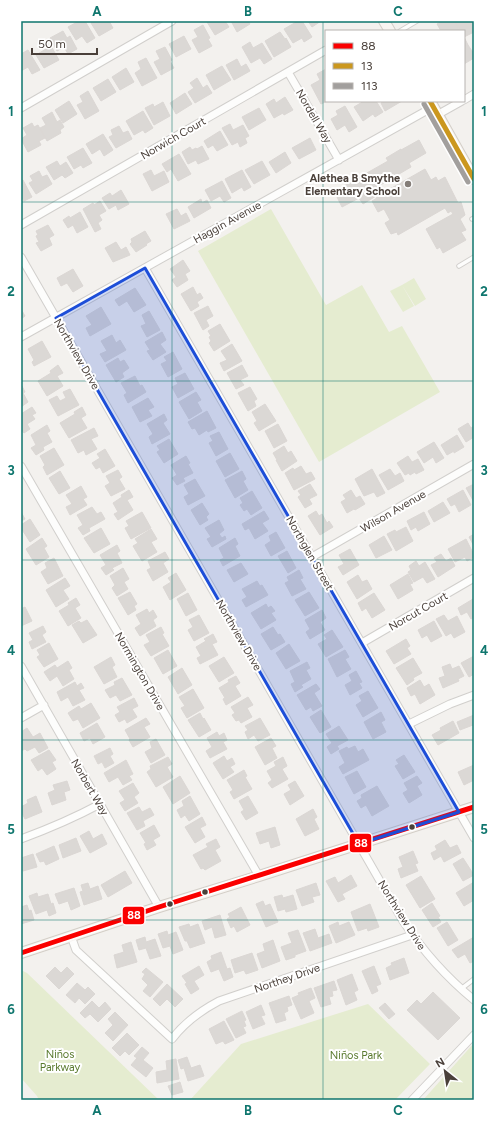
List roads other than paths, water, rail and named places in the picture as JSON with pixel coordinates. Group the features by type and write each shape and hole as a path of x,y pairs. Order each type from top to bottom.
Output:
{"main road":[{"path":"384,21 389,30"},
{"path":"433,108 474,179"},
{"path":"21,953 159,907 474,807"}],"street":[{"path":"21,108 172,21"},
{"name":"Norwich Court","path":"21,225 325,51"},
{"name":"Nordell Way","path":"288,72 339,160"},
{"name":"Haggin Avenue","path":"465,99 474,94"},
{"name":"Haggin Avenue","path":"21,337 433,108 456,102"},
{"name":"Northview Drive","path":"21,257 412,935 435,964 474,1000"},
{"name":"Northglen Street","path":"145,268 474,838"},
{"name":"Wilson Avenue","path":"312,557 474,464"},
{"name":"Normington Drive","path":"21,466 259,876"},
{"name":"Norcut Court","path":"362,643 474,578"},
{"name":"Norbert Way","path":"21,666 159,907"},
{"path":"409,724 450,704 474,695"},
{"path":"21,718 44,705"},
{"path":"21,839 76,817 100,804"},
{"name":"Northey Drive","path":"71,936 76,950 172,1039 187,1021 219,1001 412,935"},
{"path":"412,1100 474,1035"}],"lane":[{"path":"402,30 417,21"},
{"path":"459,266 474,257"},
{"path":"461,989 474,979"}],"place":[{"name":"Alethea B Smythe Elementary School","path":"408,184"}],"park label":[{"name":"Niños Park","path":"356,1055"},
{"name":"Niños Parkway","path":"60,1060"}]}
